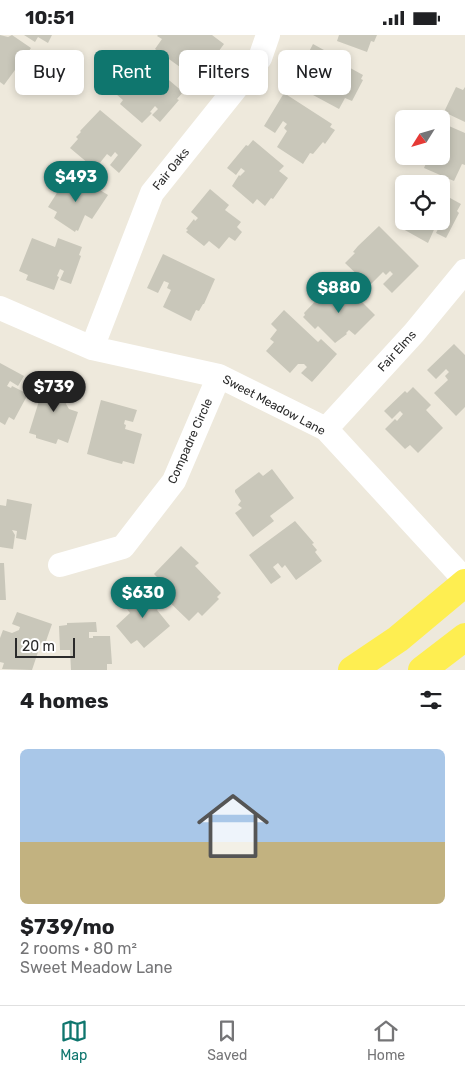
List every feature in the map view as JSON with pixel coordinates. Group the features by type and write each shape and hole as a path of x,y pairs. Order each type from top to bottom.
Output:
{"main road":[{"path":"352,670 398,639 465,581"},
{"path":"422,670 465,637"}],"street":[{"name":"Fair Oaks","path":"92,348 152,193 260,58 268,35"},
{"name":"Fair Elms","path":"326,429 414,333 465,271"},
{"name":"Sweet Meadow Lane","path":"0,308 92,348 219,376 326,429 465,581"},
{"name":"Compadre Circle","path":"60,565 123,547 174,481 219,376"}],"building":[{"path":"0,35 8,37 12,35 31,48 30,50 15,50 15,70 4,85 0,82"},
{"path":"24,35 52,35 48,43 38,37 35,42"},
{"path":"212,35 224,44 220,50 179,50 179,66 169,59 169,50 155,49 162,39 157,36"},
{"path":"339,35 377,35 374,42 371,41 367,52 337,41"},
{"path":"313,44 324,50 310,50"},
{"path":"351,68 363,75 361,79 363,80 352,101 345,98 339,109 313,95 351,95"},
{"path":"169,80 179,89 180,95 177,99 179,100 160,122 152,115 158,109 155,106 150,112 152,113 142,123 120,104 123,100 117,95 169,95"},
{"path":"456,87 463,90 465,87 465,122 450,115 450,110 445,110"},
{"path":"283,95 287,95 332,124 330,127 335,130 325,144 323,142 313,154 310,153 303,164 277,147 287,131 284,128 287,124 283,121 275,133 264,126"},
{"path":"100,110 142,145 119,173 110,165 118,155 115,152 111,157 107,154 95,169 70,148 78,139 76,137 80,131"},
{"path":"450,126 465,133 465,165 462,164 454,181 450,179 450,175 440,175 424,168 425,165 450,165"},
{"path":"253,140 284,166 279,171 288,178 273,199 271,198 265,206 257,199 253,204 232,186 239,175 245,171 241,168 236,175 227,168 246,145 248,146"},
{"path":"67,177 84,188 87,182 108,195 92,219 85,215 78,231 76,230 75,232 54,218 57,212 48,207"},
{"path":"210,189 229,205 225,210 241,222 237,227 242,232 235,241 229,237 219,249 209,241 204,246 186,232 188,230 186,229 194,219 195,221 198,218 191,212"},
{"path":"450,198 461,204 457,211 459,213 446,238 436,233 438,230 450,230"},
{"path":"379,226 419,266 392,293 383,284 393,274 390,271 386,275 383,272 369,286 345,263 355,253 353,252 358,246"},
{"path":"405,230 434,230 428,243"},
{"path":"32,238 55,247 58,238 82,247 79,255 81,256 71,284 60,280 64,271 60,269 54,290 26,280 28,275 19,271"},
{"path":"163,254 215,279 204,304 199,311 196,310 191,321 163,307 171,290 167,288 169,283 164,281 158,293 147,288"},
{"path":"344,284 375,315 355,335 349,330 347,334 335,343 318,326 315,329 303,317 304,313 327,289 333,295"},
{"path":"284,310 318,342 321,339 337,354 312,382 301,373 307,367 304,364 298,364 290,373 266,351 274,342 270,339 277,330 271,324"},
{"path":"454,344 465,355 465,407 456,416 434,393 448,380 445,376 449,372 446,369 436,379 427,370"},
{"path":"0,363 24,376 18,386 10,381 7,386 11,388 12,386 28,394 14,420 9,417 5,425 0,422"},
{"path":"42,378 76,390 72,402 67,400 66,404 69,409 78,412 68,443 58,439 56,444 36,438 36,435 29,433 39,401 35,400"},
{"path":"413,387 431,405 426,410 443,428 418,453 410,445 405,449 385,429 395,419 397,421 403,414 400,411 392,419 384,411 405,391 407,393"},
{"path":"101,400 137,410 133,422 125,420 124,424 126,425 125,429 142,434 134,464 123,461 122,464 87,454"},
{"path":"272,469 294,498 270,516 274,521 253,537 235,513 242,508 238,505 241,501 235,490 259,472 263,476"},
{"path":"7,499 32,504 26,540 16,538 17,531 12,530 15,535 13,549 0,547 0,505 6,506"},
{"path":"295,521 314,543 312,544 317,550 315,552 322,561 296,580 285,565 282,568 278,563 273,567 281,577 271,584 249,555"},
{"path":"181,546 199,563 195,566 221,593 217,597 219,599 202,616 198,612 189,621 162,595 168,588 154,574"},
{"path":"0,563 4,563 6,600 0,600"},
{"path":"146,587 161,606 157,610 170,626 144,648 137,640 131,644 116,626 130,613 124,605"},
{"path":"17,612 52,624 45,644 41,643 32,670 2,669 4,663 0,662 0,638 3,630 12,633 19,630 20,627 12,624"},
{"path":"96,622 97,632 89,632 89,638 93,638 93,636 110,636 112,664 107,664 107,670 71,670 70,650 60,650 59,626 67,625 67,623"}]}
